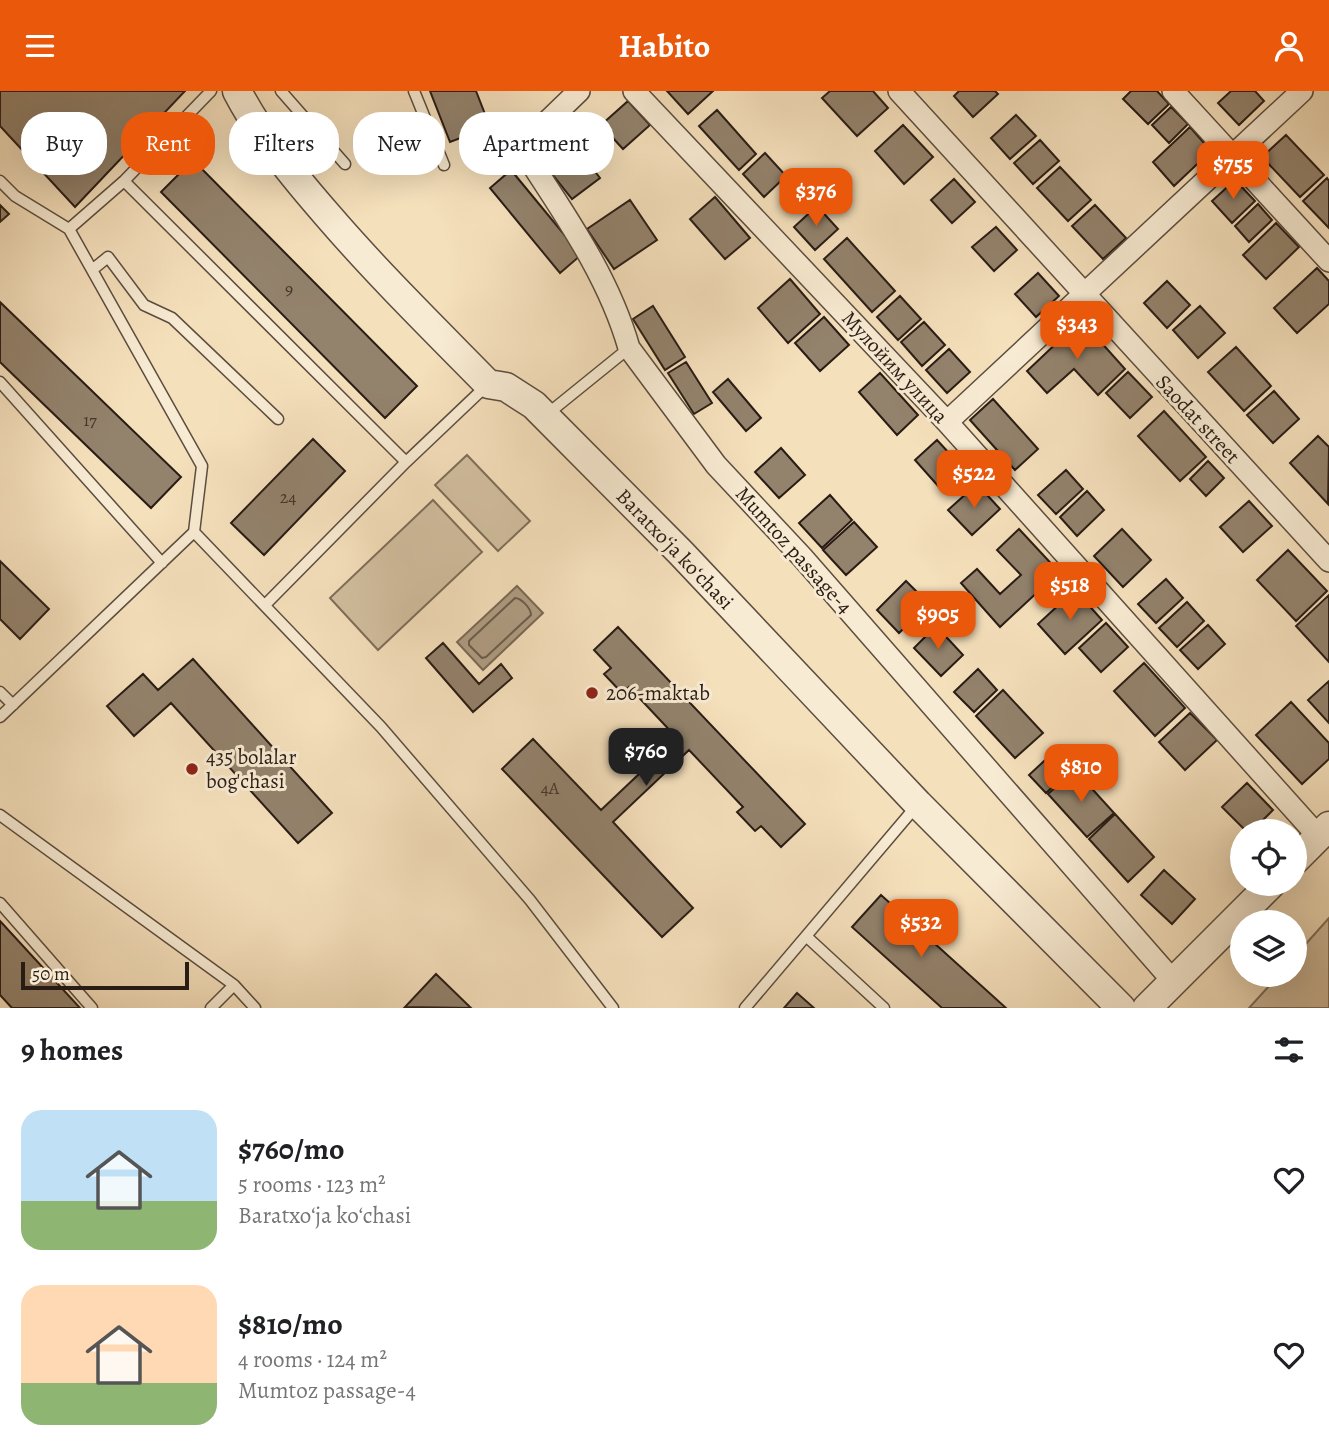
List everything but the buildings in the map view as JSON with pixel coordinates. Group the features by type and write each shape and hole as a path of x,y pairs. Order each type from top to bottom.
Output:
{"street":[{"name":"Mumtoz passage-4","path":"579,91 522,146 590,255 623,327 629,348 716,465 802,557 1173,981"},
{"name":"Мулойим улица","path":"634,91 947,422 1324,831"},
{"name":"Saodat street","path":"899,91 1329,561"},
{"path":"1173,91 1329,261"},
{"path":"947,422 1301,91"},
{"name":"Baratxoʻja koʻchasi","path":"244,97 271,145 303,187 377,272 488,384 506,387 522,395 545,416 681,553 918,804 1121,1008"},
{"path":"1307,848 1324,831"},
{"path":"1147,1008 1259,896"}],"lane":[{"path":"69,229 124,181 211,91"},
{"path":"281,91 345,164"},
{"path":"414,91 423,112"},
{"path":"0,181 15,196 69,229 202,466 194,532 0,717"},
{"path":"124,181 406,462"},
{"path":"92,270 108,257 144,305 172,318 278,419"},
{"path":"545,416 629,348"},
{"path":"0,382 162,563"},
{"path":"265,604 488,384"},
{"path":"194,532 381,727 530,900 613,1008"},
{"path":"0,692 13,705"},
{"path":"745,1008 918,804"},
{"path":"0,815 234,985 255,1008"},
{"path":"0,903 92,1008"},
{"path":"807,937 884,1008"},
{"path":"211,1008 234,985"}],"shaded area":[{"path":"467,455 530,521 498,551 435,485"},
{"path":"433,500 482,552 378,650 330,598"},
{"path":"1329,918 1329,1008 1249,1008 1268,987 1307,987 1307,943"}],"water":[{"path":"517,586 543,613 483,670 457,642"}],"place":[{"name":"206-maktab","path":"592,693"},
{"name":"435 bolalar bog'chasi","path":"192,769"}]}
